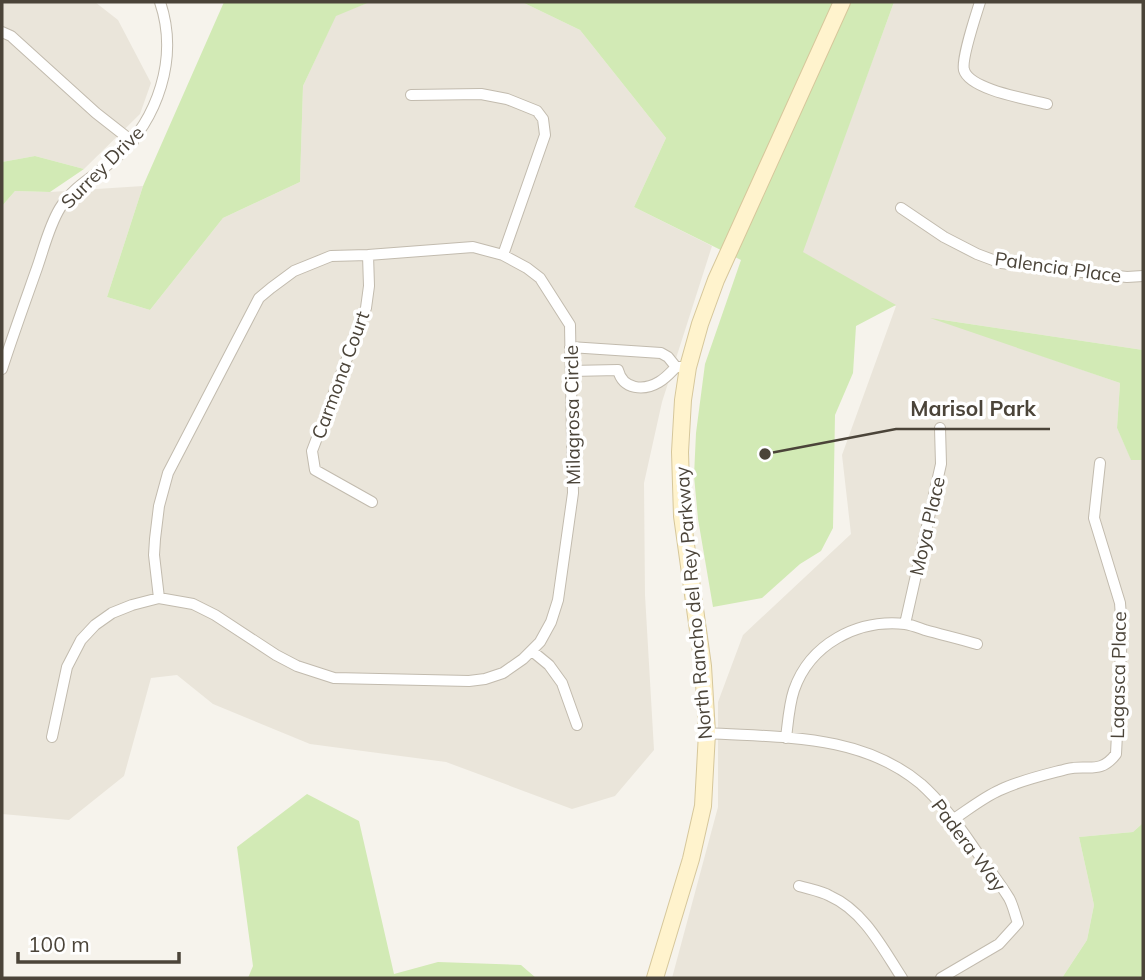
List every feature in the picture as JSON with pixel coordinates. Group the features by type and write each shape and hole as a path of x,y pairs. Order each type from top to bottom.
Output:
{"street":[{"name":"Surrey Drive","path":"2,369 59,210 79,185 114,161 133,142 156,103 164,73 167,33 160,2"},
{"name":"North Rancho del Rey Parkway","path":"655,978 691,859 703,806 707,733 703,666 682,516 682,367 716,280 842,2"},
{"path":"980,2 963,68 968,79 988,89 1047,104"},
{"path":"2,32 12,36 96,113 133,142"},
{"path":"411,95 481,94 507,99 537,111 543,119 545,135 503,255"},
{"name":"Palencia Place","path":"901,208 944,237 1001,263 1127,277 1143,276"},
{"name":"Milagrosa Circle","path":"473,247 503,255 540,278 570,325 573,493 556,611 546,632 532,650 513,667 485,679 468,681 334,678 297,666 276,655 215,615 193,604 159,598 154,555 155,538 159,506 168,474 259,298 283,278 331,256 368,256 473,247"},
{"name":"Carmona Court","path":"368,256 369,286 366,309 312,451 315,470 372,502"},
{"path":"570,347 618,349 661,353 682,367 646,388 635,388 620,377 618,349"},
{"path":"571,371 618,370"},
{"name":"Moya Place","path":"905,624 941,464 940,428"},
{"name":"Lagasca Place","path":"954,819 997,791 1022,780 1073,768 1109,764 1116,754 1122,631 1120,603 1094,518 1100,463"},
{"path":"52,737 67,667 81,640 95,625 112,613 132,604 159,598"},
{"path":"786,738 793,693 802,672 817,653 836,638 858,629 905,624 977,644"},
{"path":"532,650 549,665 562,683 577,725"},
{"name":"Padera Way","path":"707,733 841,744 896,766 922,785 954,819 1010,900 1018,923 999,944 941,978"},
{"path":"799,886 831,896 850,908 870,930 902,978"}],"shaded area":[{"path":"2,2 95,2 118,20 151,83 140,114 84,169 35,156 2,162"},
{"path":"370,2 522,2 580,30 666,138 634,207 712,246 662,402 644,483 645,595 654,750 615,796 572,809 446,762 310,744 213,704 177,675 151,678 124,776 69,820 2,814 2,206 15,191 50,192 143,186 107,297 150,310 223,218 300,182 303,86 336,15"},
{"path":"894,2 1143,2 1143,350 937,319 1120,383 1117,428 1131,459 1143,460 1143,823 1133,832 1079,837 1094,905 1087,940 1062,978 672,978 718,807 718,702 743,635 851,534 842,455 896,306 802,252"}],"green space":[{"path":"224,2 370,2 336,16 303,86 300,182 223,218 150,310 107,297 143,186"},
{"path":"522,2 894,2 803,252 896,305 856,326 853,373 835,415 833,528 821,551 800,564 762,598 713,607 698,519 694,476 696,433 705,364 741,260 634,207 666,138 580,30"},
{"path":"35,156 84,169 50,192 15,191 2,206 2,162"},
{"path":"930,318 1143,350 1143,460 1131,460 1117,428 1120,383"},
{"path":"307,794 359,821 394,974 438,962 521,965 536,978 248,978 253,966 237,847"},
{"path":"1143,823 1143,978 1062,978 1087,940 1094,905 1079,837 1133,832"}],"place":[{"name":"Marisol Park","path":"765,454"}]}
